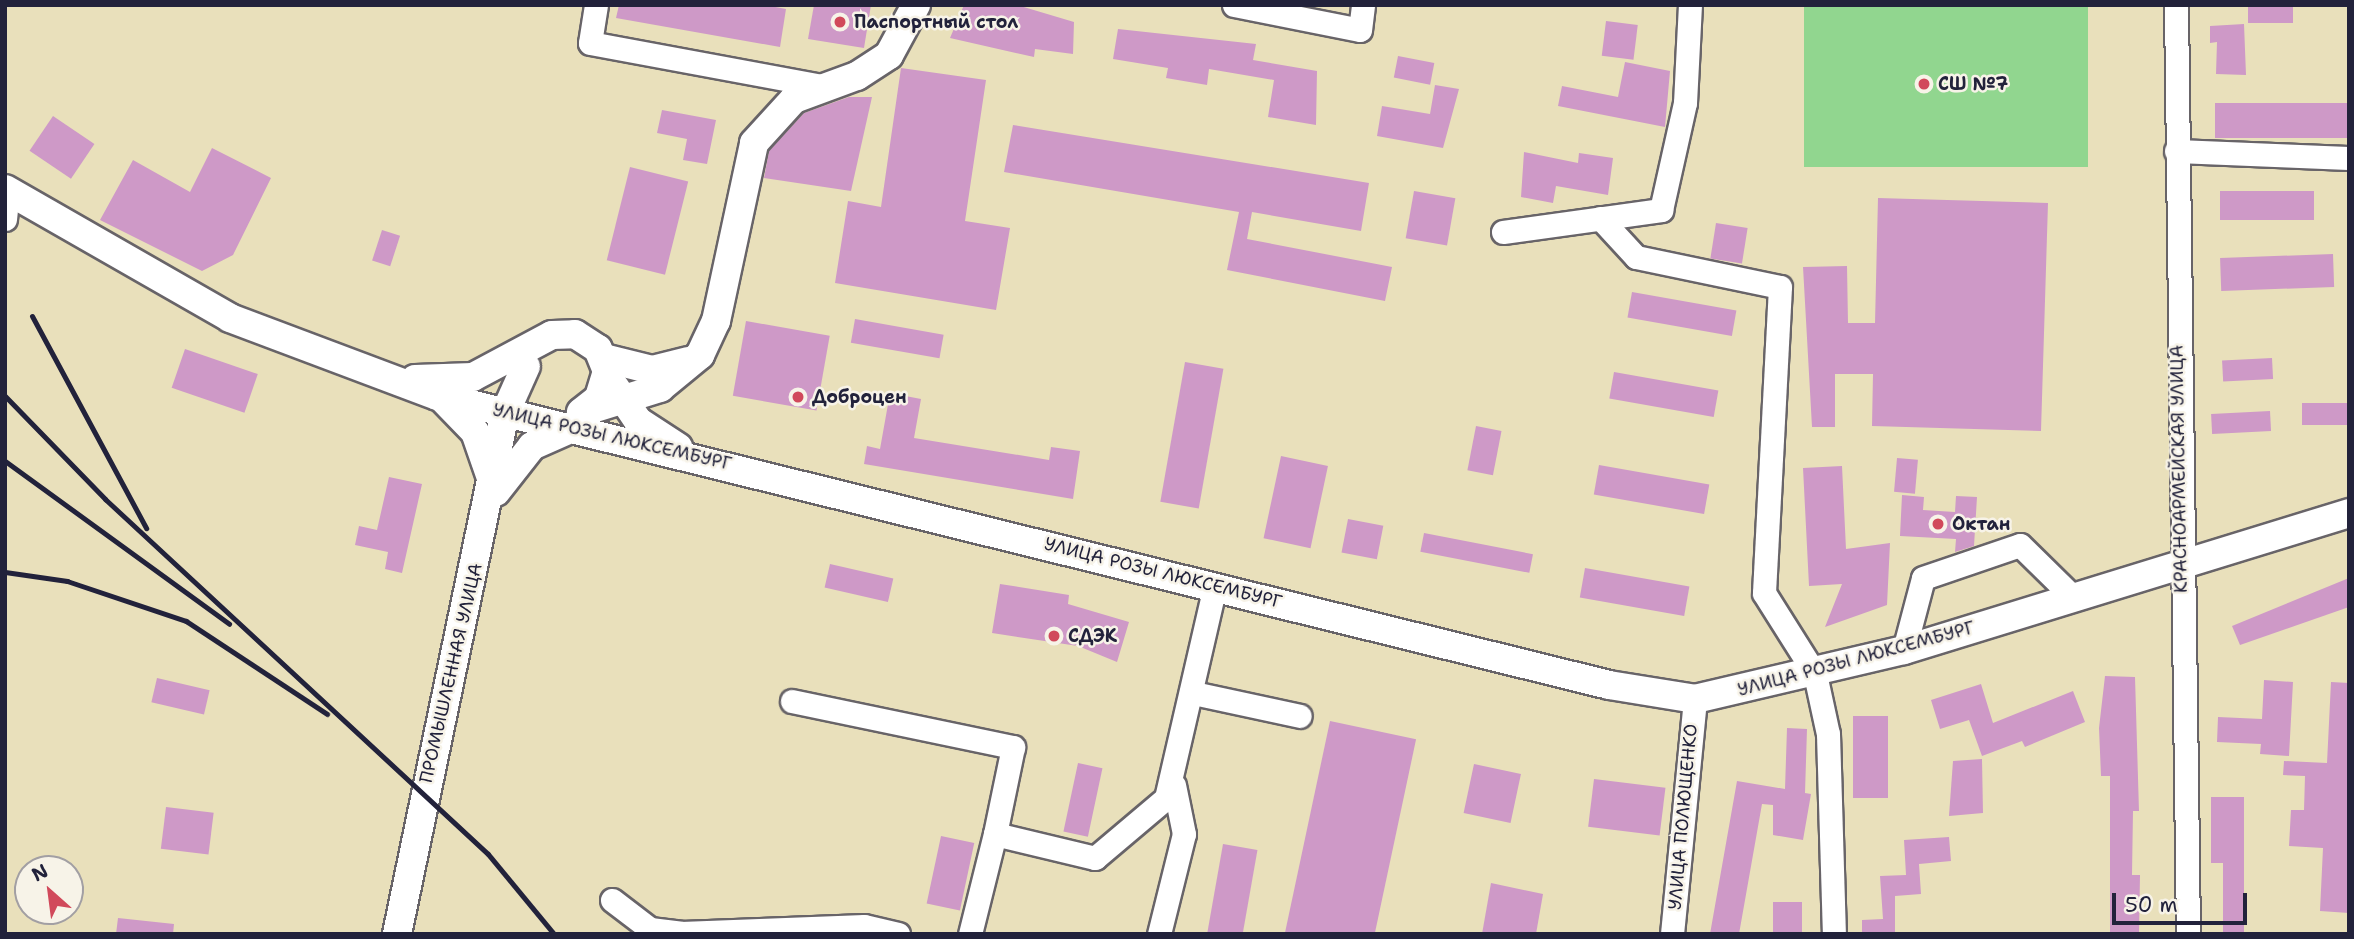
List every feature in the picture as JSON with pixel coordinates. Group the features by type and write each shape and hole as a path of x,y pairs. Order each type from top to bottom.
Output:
{"main road":[{"path":"492,493 520,457 545,437 575,421 672,382 700,355 716,321 754,143 781,108 822,86 857,76 889,55 916,5"},
{"name":"УЛИЦА РОЗЫ ЛЮКСЕМБУРГ","path":"7,190 230,318 398,377 438,396 505,413 575,421 692,455 1609,685 1695,699 1815,674 1904,650 2349,513"},
{"path":"398,377 473,377 532,355 575,334 605,362 622,402 638,421 692,455"},
{"path":"532,355 528,391 545,409 575,421"},
{"name":"ПРОМЫШЛЕННАЯ УЛИЦА","path":"397,934 423,792 492,493 505,413 532,355"},
{"path":"605,362 661,370 700,355"},
{"path":"575,421 602,393 605,362"},
{"path":"438,396 475,432 492,493"}],"street":[{"path":"596,5 590,43 822,86"},
{"path":"1234,5 1360,30 1363,5"},
{"path":"1503,232 1661,210 1685,103 1690,5"},
{"name":"КРАСНОАРМЕЙСКАЯ УЛИЦА","path":"2176,5 2180,565 2188,934"},
{"path":"2176,151 2349,158"},
{"path":"5,219 7,190"},
{"path":"1601,218 1636,257 1780,287 1764,593 1815,674 1828,734 1834,934"},
{"path":"1904,650 1923,578 2021,545 2074,598"},
{"path":"1159,934 1184,834 1174,785 1215,586"},
{"path":"1193,693 1300,716"},
{"name":"УЛИЦА ПОЛЮЩЕНКО","path":"1672,934 1695,699"},
{"path":"792,701 1013,747 970,934"},
{"path":"995,834 1095,858 1110,851 1174,785"},
{"path":"612,900 650,929 681,933 864,926 898,934"}],"green space":[{"name":"СШ №7","path":"1804,5 2088,5 2088,167 1804,167"}],"building":[{"path":"619,5 765,5 786,9 780,47 616,18"},
{"name":"Паспортный стол","path":"814,5 871,5 864,48 808,39"},
{"path":"964,5 1017,5 1074,22 1073,54 1035,49 1034,57 950,38"},
{"path":"2248,6 2293,6 2293,23 2248,23"},
{"path":"1606,21 1638,25 1633,60 1602,56"},
{"path":"2244,24 2246,75 2216,74 2217,42 2210,43 2210,26"},
{"path":"1118,29 1256,44 1253,60 1317,71 1316,125 1268,117 1274,80 1209,69 1207,85 1166,78 1168,68 1113,59"},
{"path":"1398,56 1434,63 1430,85 1394,78"},
{"path":"1625,62 1670,71 1665,127 1558,106 1562,86 1618,97"},
{"path":"901,68 986,80 965,221 1010,228 996,310 835,283 848,201 881,207"},
{"path":"1435,85 1459,89 1443,148 1377,136 1382,106 1430,114"},
{"path":"849,97 872,97 851,191 764,178 769,151 804,113"},
{"path":"2215,103 2349,103 2349,138 2215,138"},
{"path":"662,110 716,120 707,164 683,160 687,139 657,133"},
{"path":"53,116 94,144 71,179 30,151"},
{"path":"1013,125 1369,183 1361,231 1252,212 1247,239 1392,267 1385,301 1227,270 1239,212 1004,172"},
{"path":"212,148 271,178 233,255 202,271 100,220 133,160 190,192"},
{"path":"1524,152 1578,163 1579,153 1613,158 1608,195 1556,186 1553,203 1521,197"},
{"path":"630,167 688,182 665,275 607,260"},
{"path":"1414,191 1455,198 1447,246 1406,238"},
{"path":"2220,191 2314,191 2314,220 2220,220"},
{"path":"1878,198 2048,203 2041,431 1872,426 1873,374 1835,374 1835,427 1812,427 1803,267 1847,266 1848,323 1875,323"},
{"path":"1716,223 1748,228 1742,264 1710,259"},
{"path":"382,230 400,236 390,266 372,260"},
{"path":"2333,254 2334,287 2221,291 2220,258"},
{"path":"1632,292 1736,310 1732,336 1627,318"},
{"path":"855,319 944,335 939,358 851,343"},
{"path":"746,321 830,336 817,411 733,396"},
{"path":"185,349 258,374 244,413 172,388"},
{"path":"2272,358 2273,379 2223,382 2222,361"},
{"path":"1185,362 1223,369 1199,509 1160,502"},
{"path":"1614,372 1718,390 1714,417 1609,399"},
{"path":"890,393 921,399 914,438 1049,460 1051,447 1080,451 1073,499 864,464 867,446 880,449"},
{"path":"2302,403 2349,403 2349,425 2302,425"},
{"path":"2270,411 2271,431 2212,434 2211,414"},
{"path":"1476,426 1502,431 1493,475 1467,470"},
{"path":"1281,456 1328,466 1310,548 1264,538"},
{"path":"1897,458 1918,460 1915,494 1894,492"},
{"path":"1599,465 1709,484 1704,514 1594,495"},
{"path":"1842,466 1846,549 1890,543 1887,605 1825,627 1842,584 1809,586 1803,468"},
{"path":"389,477 422,484 402,573 385,569 388,552 355,545 359,526 377,530"},
{"name":"Октан","path":"1902,495 1924,497 1923,510 1955,512 1956,496 1977,497 1974,546 1955,552 1956,539 1900,536"},
{"path":"1348,519 1383,526 1377,559 1342,552"},
{"path":"1424,533 1533,554 1529,573 1420,552"},
{"path":"830,564 893,579 888,602 825,587"},
{"path":"1585,568 1689,586 1684,616 1580,598"},
{"path":"2349,578 2349,607 2240,645 2232,626"},
{"path":"1000,584 1069,595 1068,604 1129,622 1117,662 1078,646 992,633"},
{"path":"2105,676 2135,677 2139,811 2133,811 2132,875 2140,875 2139,934 2110,934 2110,776 2101,776 2099,728"},
{"path":"157,678 210,690 204,715 151,702"},
{"path":"2264,680 2293,682 2289,756 2260,754 2261,744 2217,742 2218,717 2262,719"},
{"path":"2331,682 2349,683 2349,913 2320,911 2323,848 2289,846 2291,810 2304,810 2305,776 2283,775 2284,761 2327,763"},
{"path":"1981,684 1993,723 2073,691 2085,722 2025,747 2022,741 1982,756 1969,720 1940,729 1931,700"},
{"path":"1853,716 1888,716 1888,798 1853,798"},
{"path":"1330,721 1416,739 1375,934 1285,934"},
{"path":"1787,728 1807,729 1805,793 1811,794 1803,840 1773,835 1773,805 1762,804 1739,934 1710,934 1737,781 1785,789"},
{"path":"1982,759 1983,813 1949,816 1953,761"},
{"path":"1078,763 1102,768 1088,837 1063,831"},
{"path":"1474,764 1521,774 1511,823 1464,813"},
{"path":"1594,779 1665,788 1660,835 1588,827"},
{"path":"2211,797 2244,797 2244,934 2223,934 2223,863 2211,863"},
{"path":"166,807 214,813 209,855 161,849"},
{"path":"941,836 974,843 960,911 927,903"},
{"path":"1949,837 1951,861 1919,864 1921,894 1895,896 1895,934 1862,934 1862,920 1883,919 1880,876 1906,875 1904,840"},
{"path":"1223,844 1257,850 1243,934 1207,934"},
{"path":"1491,883 1543,894 1536,934 1482,934"},
{"path":"1773,902 1802,902 1802,934 1773,934"},
{"path":"118,918 174,924 173,934 116,934"}],"railway":[{"path":"32,316 146,528"},
{"path":"5,396 105,499 488,854 554,934"},
{"path":"5,461 229,624"},
{"path":"5,572 67,581 186,621 327,714"}],"place":[{"name":"Паспортный стол","path":"840,22"},
{"name":"СШ №7","path":"1924,84"},
{"name":"Доброцен","path":"798,397"},
{"name":"Октан","path":"1938,524"},
{"name":"СДЭК","path":"1054,636"}]}
